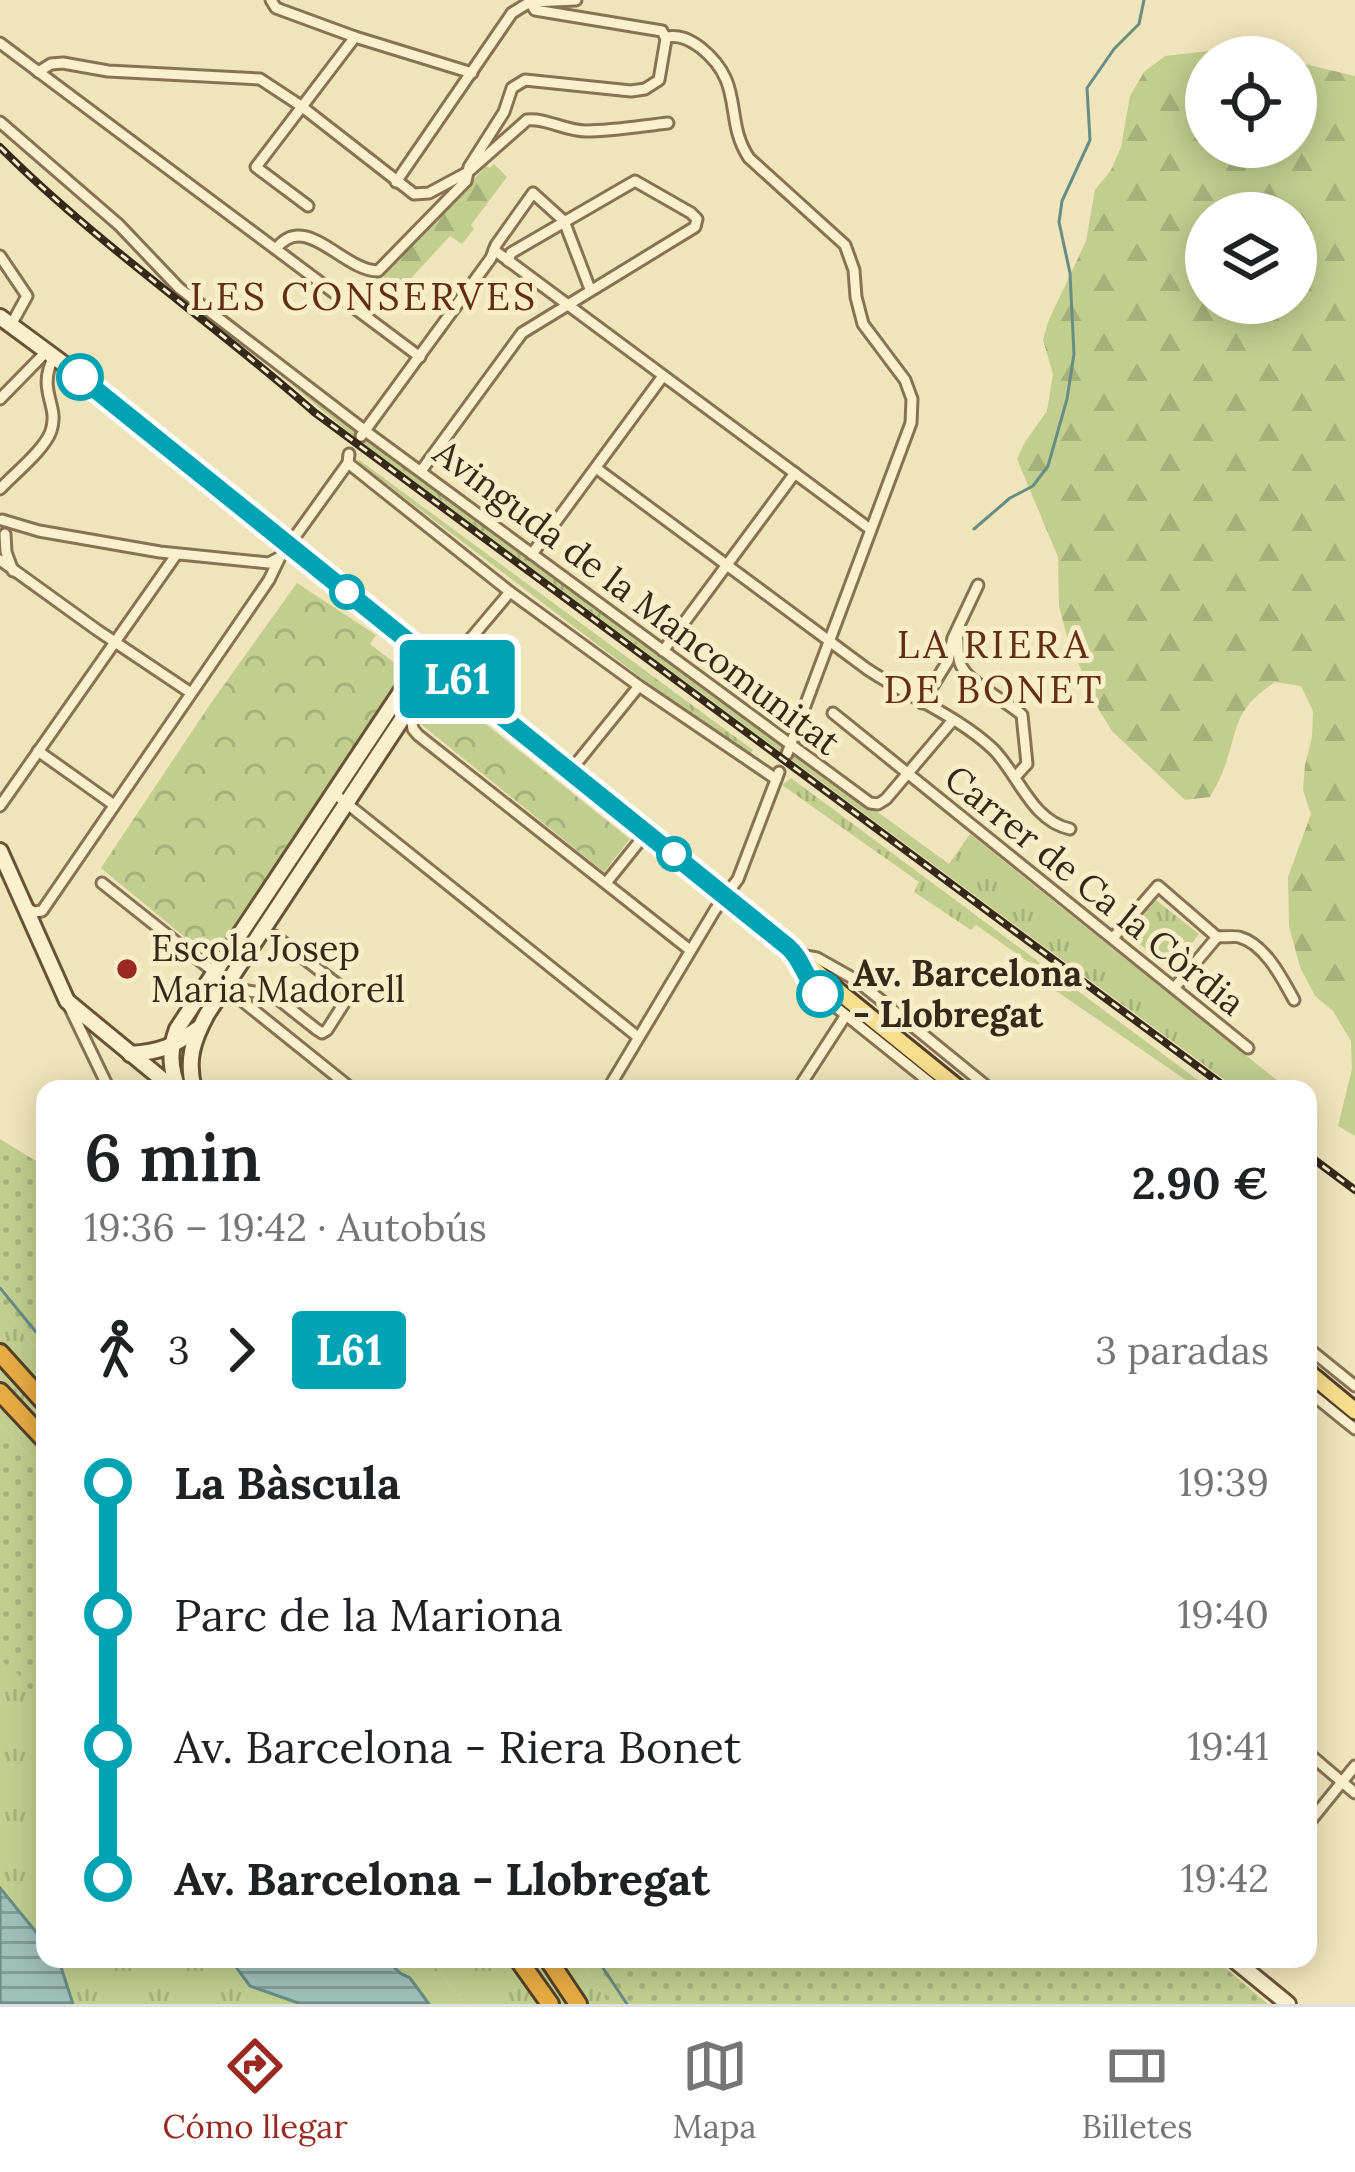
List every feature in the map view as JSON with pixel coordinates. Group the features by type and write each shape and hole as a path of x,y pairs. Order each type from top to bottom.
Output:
{"highway":[{"path":"0,1353 36,1392"},
{"path":"0,1392 36,1430"},
{"path":"524,1968 550,2004"},
{"path":"554,1968 578,2004"}],"main road":[{"path":"796,954 833,996 947,1080"},
{"path":"1317,1379 1355,1411"}],"street":[{"path":"270,0 276,8 355,37 472,73"},
{"path":"396,182 510,10 530,2 576,0"},
{"path":"530,2 535,10 658,29 666,37"},
{"path":"308,206 256,167 355,37"},
{"path":"276,248 293,234 305,234 353,264 378,272 466,181 469,167 518,82 645,89 658,80 666,37"},
{"path":"666,37 686,38 720,66 749,158 845,245 863,324 901,373 912,400 910,423 788,748"},
{"path":"0,44 420,357"},
{"path":"38,72 63,63 108,71 260,79 396,182 424,195 473,170 520,124 533,118 587,131 668,123"},
{"name":"Avinguda de la Mancomunitat","path":"0,122 119,224 170,280 363,434 421,471 788,748 870,803 886,799 907,774"},
{"path":"421,471 522,332 695,227 697,220 635,181 511,254 508,261"},
{"path":"363,434 533,193 564,221 590,289"},
{"path":"494,250 871,529"},
{"path":"0,256 27,296 6,321 284,551 446,669 796,954 818,958 856,980 979,1080"},
{"path":"0,399 51,354"},
{"path":"0,489 50,433 45,378 51,354"},
{"path":"532,554 663,376"},
{"path":"22,903 30,911 42,910 348,459 510,592 639,686 777,776 740,874 613,1080"},
{"path":"596,468 867,669 990,746 1016,776 1036,810 1070,829"},
{"path":"663,651 795,473"},
{"path":"13,572 1,519 39,531 176,555 264,563 284,551"},
{"path":"0,806 176,555"},
{"path":"0,560 191,693"},
{"path":"922,703 948,661 953,638 978,585"},
{"path":"174,1080 171,1047 214,972 340,798 510,592"},
{"path":"957,633 958,660 964,672 1022,715 1027,764 1016,776"},
{"path":"192,1080 189,1059 199,1028 426,654"},
{"path":"571,770 639,686"},
{"path":"409,711 418,735 690,950"},
{"name":"Carrer de Ca la Còrdia","path":"833,712 1248,1048"},
{"path":"907,774 953,720"},
{"path":"38,752 114,805"},
{"path":"340,798 638,1037"},
{"path":"606,883 646,832"},
{"path":"0,851 105,1080"},
{"path":"102,883 341,1080"},
{"path":"1113,938 1157,886 1217,937 1239,937 1251,944 1274,966 1294,1000"},
{"path":"225,987 273,995 322,1033 327,1030 350,994 275,936"},
{"path":"1175,987 1217,937"},
{"path":"867,989 848,981 833,996 846,1015 927,1080"},
{"path":"67,1001 164,1080"},
{"path":"804,1080 846,1015"},
{"path":"130,1054 171,1047 199,1028"},
{"path":"1317,1355 1355,1386"},
{"path":"1317,1398 1355,1429"},
{"path":"1317,1761 1355,1793"},
{"path":"1317,1813 1355,1766"},
{"path":"1244,1968 1288,2004"}],"green space":[{"path":"1185,54 1185,168 1317,168 1317,67 1355,76 1355,1136 1338,1126 1352,1069 1351,1041 1333,1011 1315,996 1300,967 1289,926 1288,877 1311,814 1303,790 1313,711 1301,686 1275,682 1251,702 1210,797 1185,800 1112,731 1099,710 1068,640 1059,606 1058,557 1017,459 1047,411 1053,374 1043,340 1048,322 1086,241 1095,190 1121,147 1130,96 1144,72 1165,56"},
{"path":"494,164 507,177 462,244 450,236 391,300 378,290 381,274 486,166"},
{"path":"287,381 949,864 970,834 1277,1080 1225,1080 352,435"},
{"path":"358,459 753,750 749,756 640,677"},
{"path":"297,583 376,635 370,644 404,670 219,949 204,953 101,868"},
{"path":"442,689 630,839 604,872 417,721"},
{"path":"791,778 1198,1080 1186,1080 1046,984 1032,985 1030,963 976,925 971,930 914,892 919,882 782,785"},
{"path":"1156,900 1199,934 1172,970 1127,934"},
{"path":"0,1139 36,1161 36,1348 0,1300"},
{"path":"0,1300 36,1348 36,1463 0,1425"},
{"path":"0,1425 36,1463 36,1717 22,1679 0,1661"},
{"path":"0,1661 22,1677 36,1714 36,1932 0,1888"},
{"path":"59,1968 237,1968 250,1986 301,2004 73,2004"},
{"path":"395,1968 436,1968 466,2004 429,2004"},
{"path":"436,1968 585,1968 609,2004 466,2004"},
{"path":"585,1968 1226,1968 1268,2004 609,2004"}],"water":[{"path":"0,1888 36,1932 36,1968 61,1968 73,2004 0,2004"},
{"path":"237,1968 395,1968 410,1978 429,2004 301,2004 250,1986"}],"waterway":[{"path":"974,529 1010,498 1033,486 1048,466 1074,354 1070,273 1059,222 1062,201 1090,140 1087,88 1114,49 1139,24 1144,0"},
{"path":"0,1288 36,1332"},
{"path":"603,1968 627,2004"}],"railway":[{"path":"0,147 76,217 314,412 1216,1080"},
{"path":"1317,1162 1355,1190"}],"bus line":[{"name":"L61","path":"80,377 788,947 820,994"}],"place":[{"name":"Escola Josep Maria Madorell","path":"127,969"},
{"name":"Av. Barcelona - Llobregat","path":"820,994"}],"district":[{"name":"LES CONSERVES","path":"364,296"},
{"name":"LA RIERA DE BONET","path":"994,666"}]}
